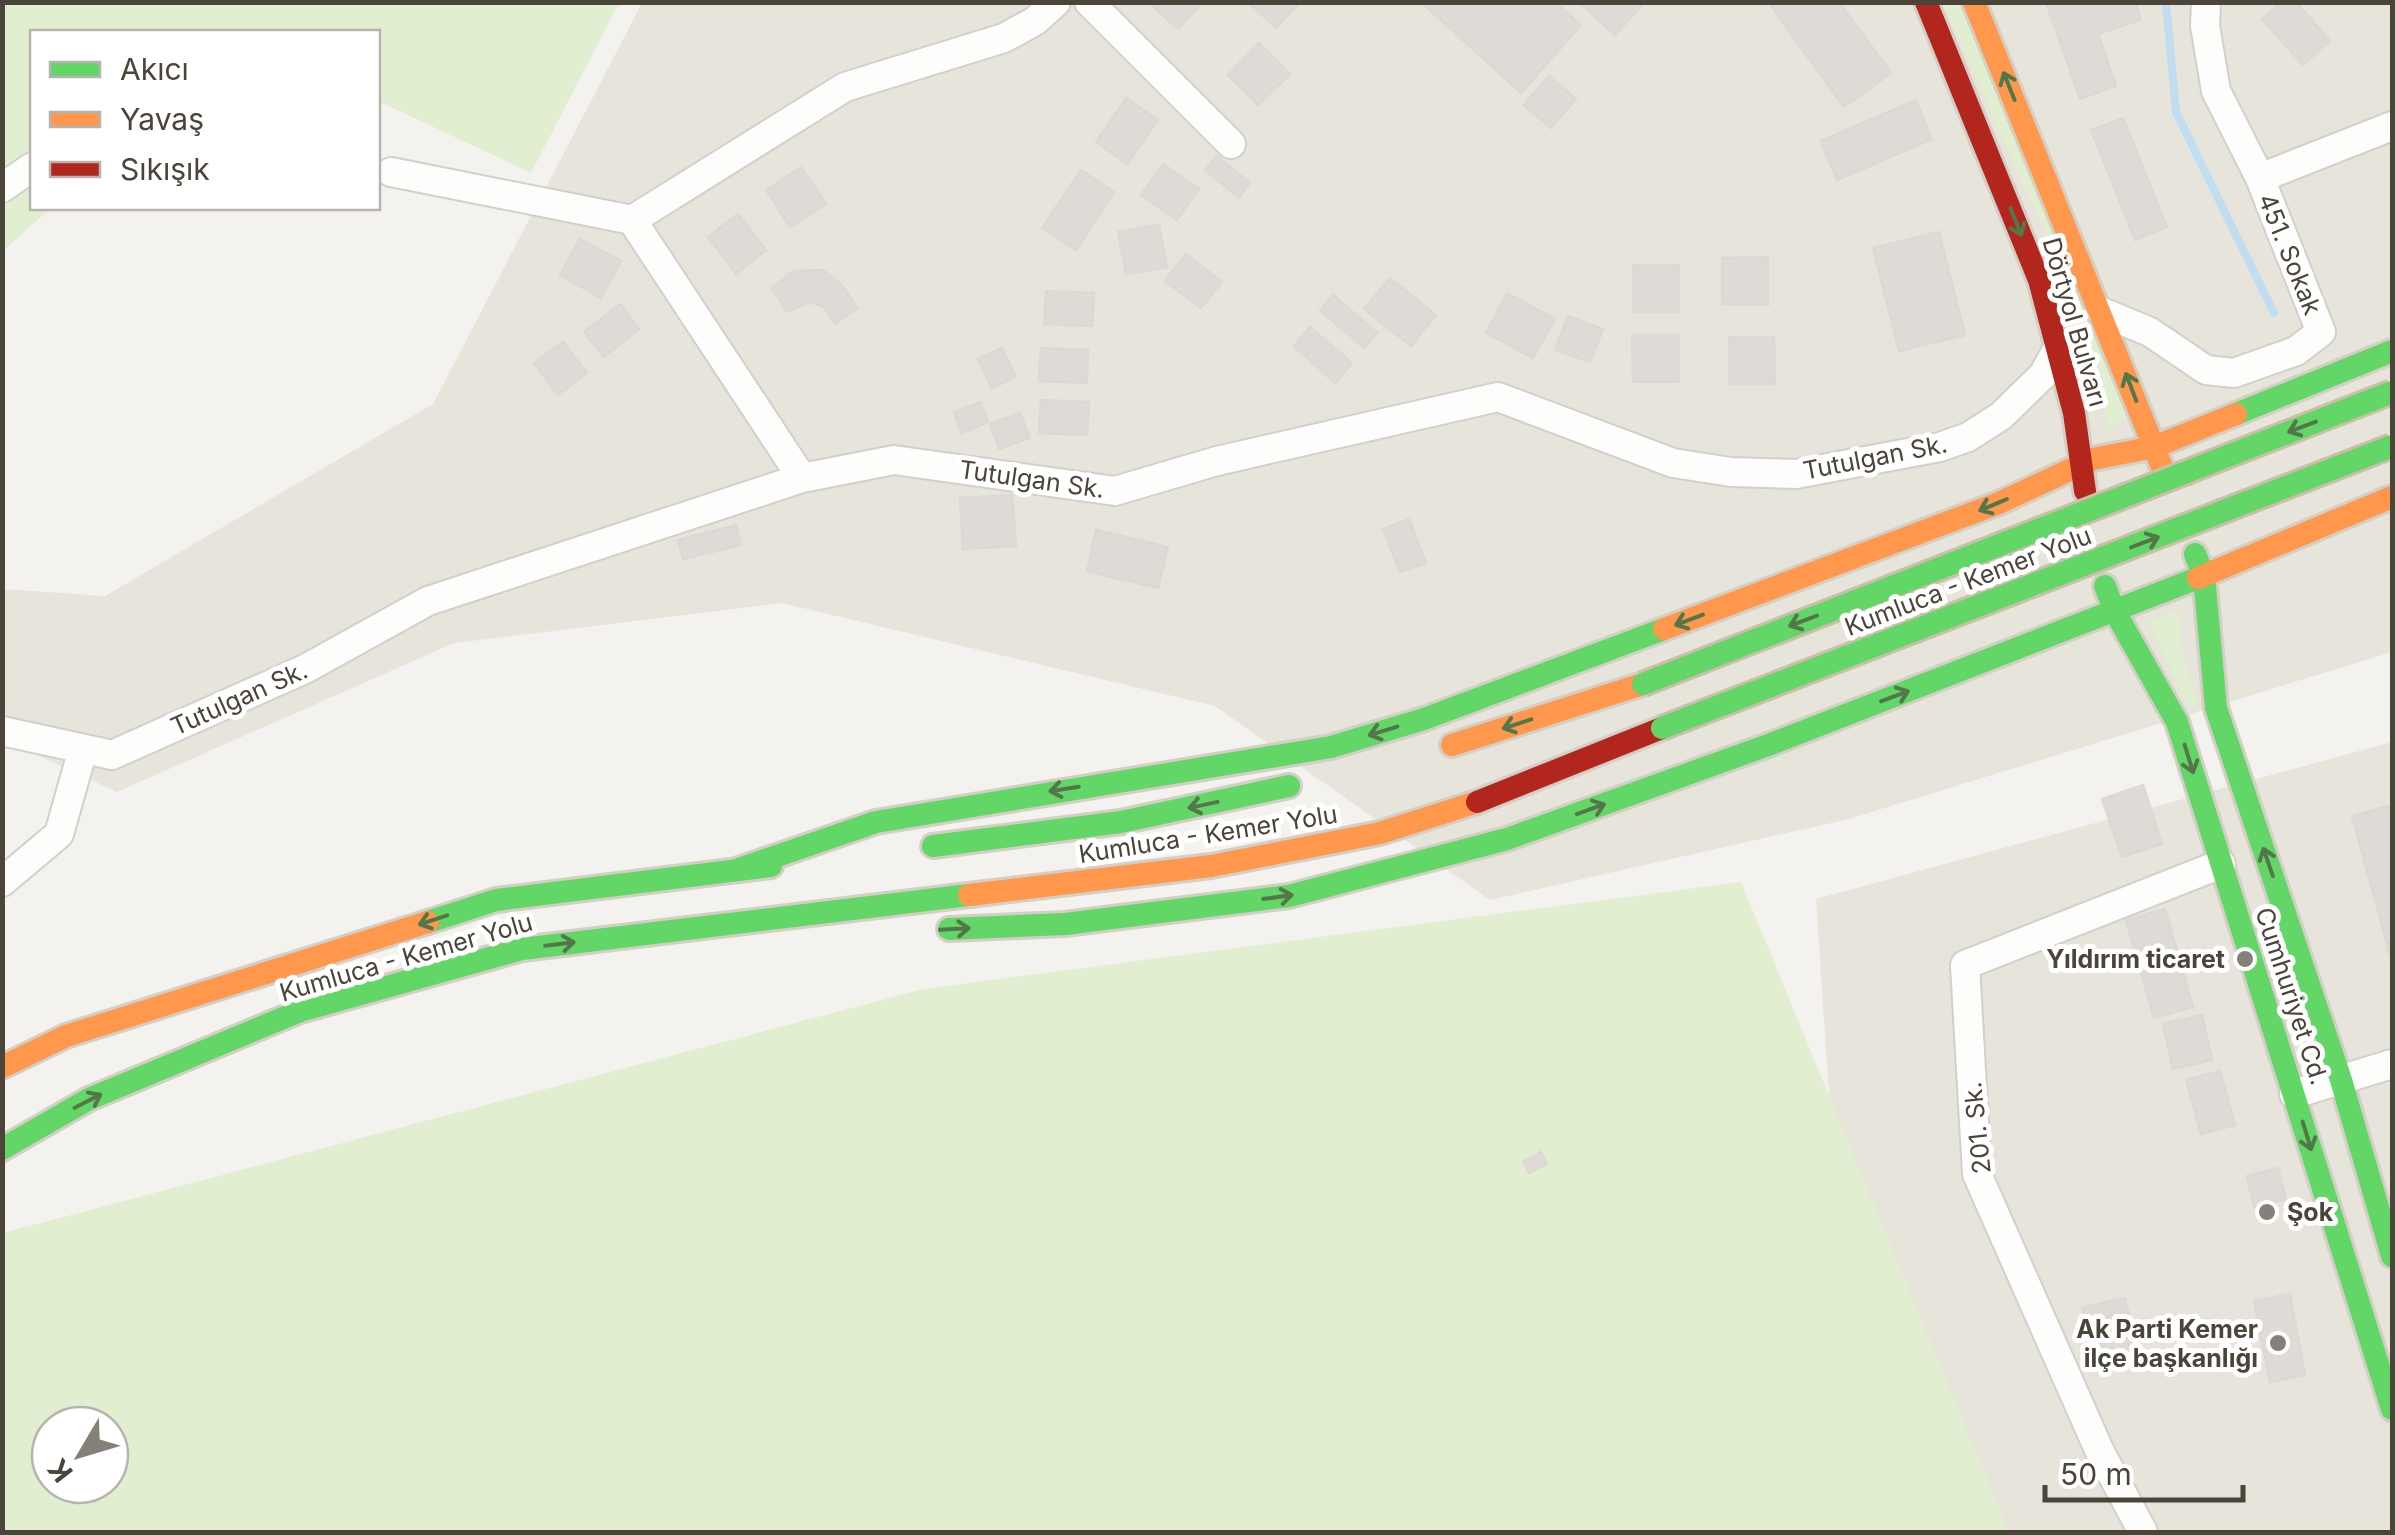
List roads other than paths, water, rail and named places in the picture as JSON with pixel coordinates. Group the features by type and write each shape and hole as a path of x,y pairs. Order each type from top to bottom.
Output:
{"main road":[{"name":"Dörtyol Bulvarı","path":"1926,2 2040,280 2074,412 2092,536 2114,610"},
{"name":"Dörtyol Bulvarı","path":"1974,2 2102,312 2204,576"},
{"name":"Kumluca - Kemer Yolu","path":"736,870 876,822 1331,747 1405,724 1999,504 2080,462 2123,449 2154,447 2392,351"},
{"name":"Kumluca - Kemer Yolu","path":"1438,749 1643,684 2392,392"},
{"name":"Kumluca - Kemer Yolu","path":"2,1148 89,1099 300,1011 522,948 1211,866 1380,834 1510,792 1662,728 2392,446"},
{"path":"928,930 1103,920 1289,896 1507,839 1754,750 2204,576 2392,497"},
{"name":"Cumhuriyet Cd.","path":"2204,576 2216,708 2340,1080 2392,1256"},
{"name":"Cumhuriyet Cd.","path":"2114,610 2178,722 2392,1408"},
{"path":"2178,722 2216,708"},
{"name":"Kumluca - Kemer Yolu","path":"909,848 1121,822 1308,782"},
{"name":"Kumluca - Kemer Yolu","path":"2,1066 66,1036 496,900 851,856"},
{"path":"789,916 892,929"}],"street":[{"path":"391,172 632,220 845,86 1004,38 1036,21 1056,2"},
{"path":"1089,2 1231,144"},
{"name":"451. Sokak","path":"2102,312 2150,332 2206,370 2234,373 2296,351 2321,332 2260,178 2216,91 2205,26 2206,2"},
{"path":"2260,178 2392,126"},
{"path":"2,188 30,169"},
{"path":"632,220 802,478"},
{"name":"Tutulgan Sk.","path":"2,731 112,755 305,669 428,601 802,478 894,460 1115,491 1217,461 1498,397 1673,464 1730,472 1796,474 1940,448 1968,437 2000,416 2029,388 2058,350"},
{"path":"2,882 59,834 82,749"},
{"name":"201. Sk.","path":"2143,1532 2100,1452 1978,1174 1965,966 2221,864"},
{"path":"2294,1094 2392,1064"}],"waterway":[{"path":"2166,2 2176,112 2274,313"}],"place":[{"name":"Yıldırım ticaret","path":"2245,959"},
{"name":"Şok","path":"2267,1212"},
{"name":"Ak Parti Kemer ilçe başkanlığı","path":"2278,1343"}]}
